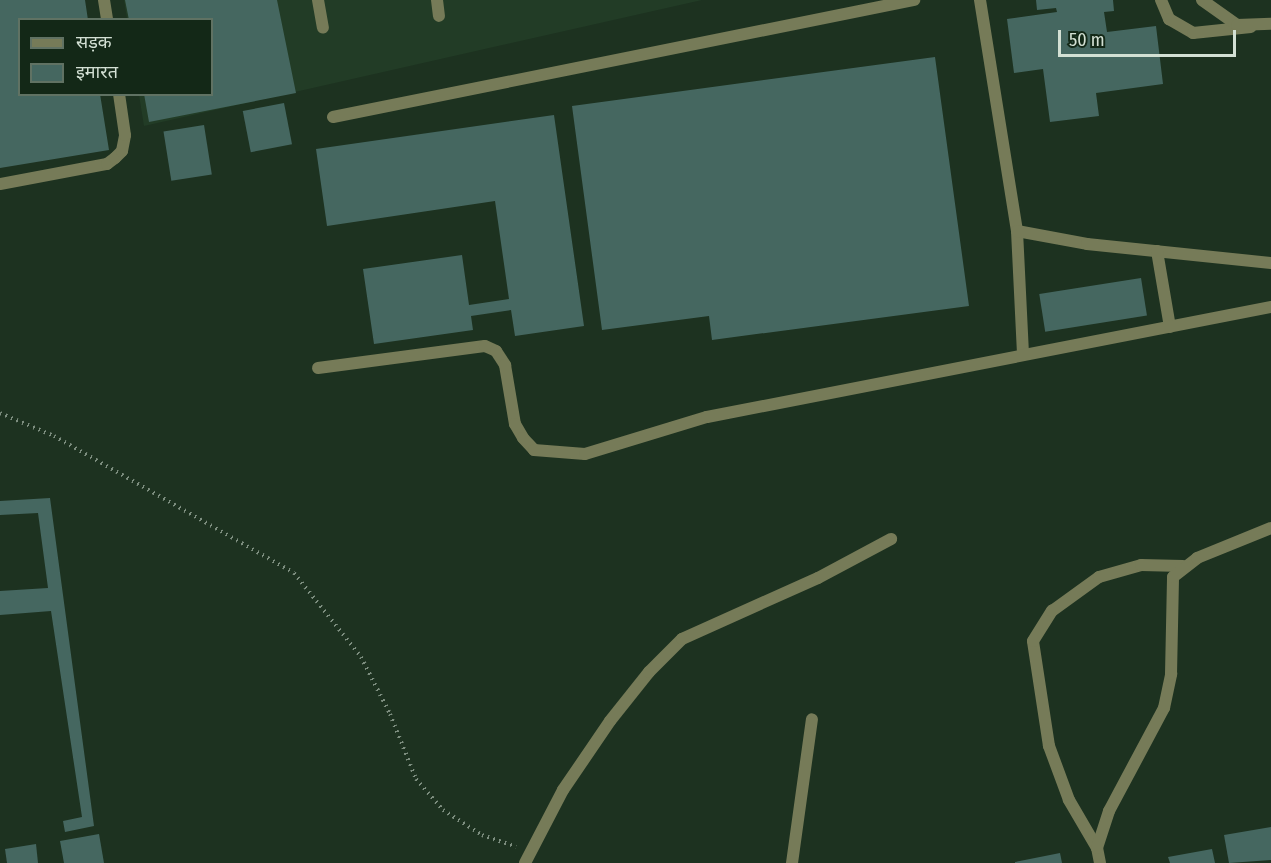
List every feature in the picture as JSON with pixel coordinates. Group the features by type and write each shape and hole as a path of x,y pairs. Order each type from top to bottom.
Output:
{"street":[{"path":"104,0 107,18"},
{"path":"318,0 322,28"},
{"path":"437,0 439,16"},
{"path":"333,117 914,0"},
{"path":"980,0 1017,231 1023,354"},
{"path":"1161,0 1169,19 1193,33 1271,24"},
{"path":"1202,0 1227,20 1251,27"},
{"path":"0,184 107,164 115,158 124,143 119,96"},
{"path":"1017,231 1157,251 1271,263"},
{"path":"1157,251 1170,327"},
{"path":"318,368 485,346 496,351 505,365 515,424 523,438 534,450 585,454 707,417 1271,307"},
{"path":"1097,848 1109,811 1164,708 1171,674 1170,593 1173,577 1183,566 1271,528"},
{"path":"526,857 610,721 649,672 682,639 818,578 891,539"},
{"path":"1100,863 1097,848 1069,800 1052,755 1036,672 1034,641 1052,611 1099,577 1141,565 1183,566"},
{"path":"792,863 812,719"}],"path":[{"path":"0,413 54,436 294,573 361,657 384,699 416,779 443,810 482,835 526,857"}],"shaded area":[{"path":"124,0 702,0 144,126 139,96 213,96 213,18 127,18"}],"building":[{"path":"0,0 85,0 88,18 18,18 18,96 100,96 109,150 0,168"},
{"path":"125,0 277,0 296,93 149,122 144,96 213,96 213,18 129,18"},
{"path":"1036,0 1113,0 1114,11 1104,12 1107,32 1156,26 1163,84 1096,93 1099,116 1050,122 1043,69 1014,73 1007,19 1057,12 1056,8 1037,10"},
{"path":"935,57 969,306 712,340 709,316 602,330 572,106"},
{"path":"284,103 292,144 251,152 243,111"},
{"path":"554,115 584,326 515,336 511,310 471,316 473,330 374,344 363,269 462,255 469,305 509,299 495,201 327,226 316,149"},
{"path":"204,125 212,174 171,181 164,131"},
{"path":"1141,278 1147,316 1045,332 1039,294"},
{"path":"50,498 94,826 65,832 63,821 82,817 51,611 0,615 0,591 48,588 38,513 0,515 0,501"},
{"path":"1271,827 1271,860 1229,863 1224,835"},
{"path":"99,834 104,863 64,863 60,841"},
{"path":"36,844 38,863 7,863 5,849"},
{"path":"1212,849 1215,863 1170,863 1168,857"},
{"path":"1060,853 1062,863 1015,863 1015,862"}]}
